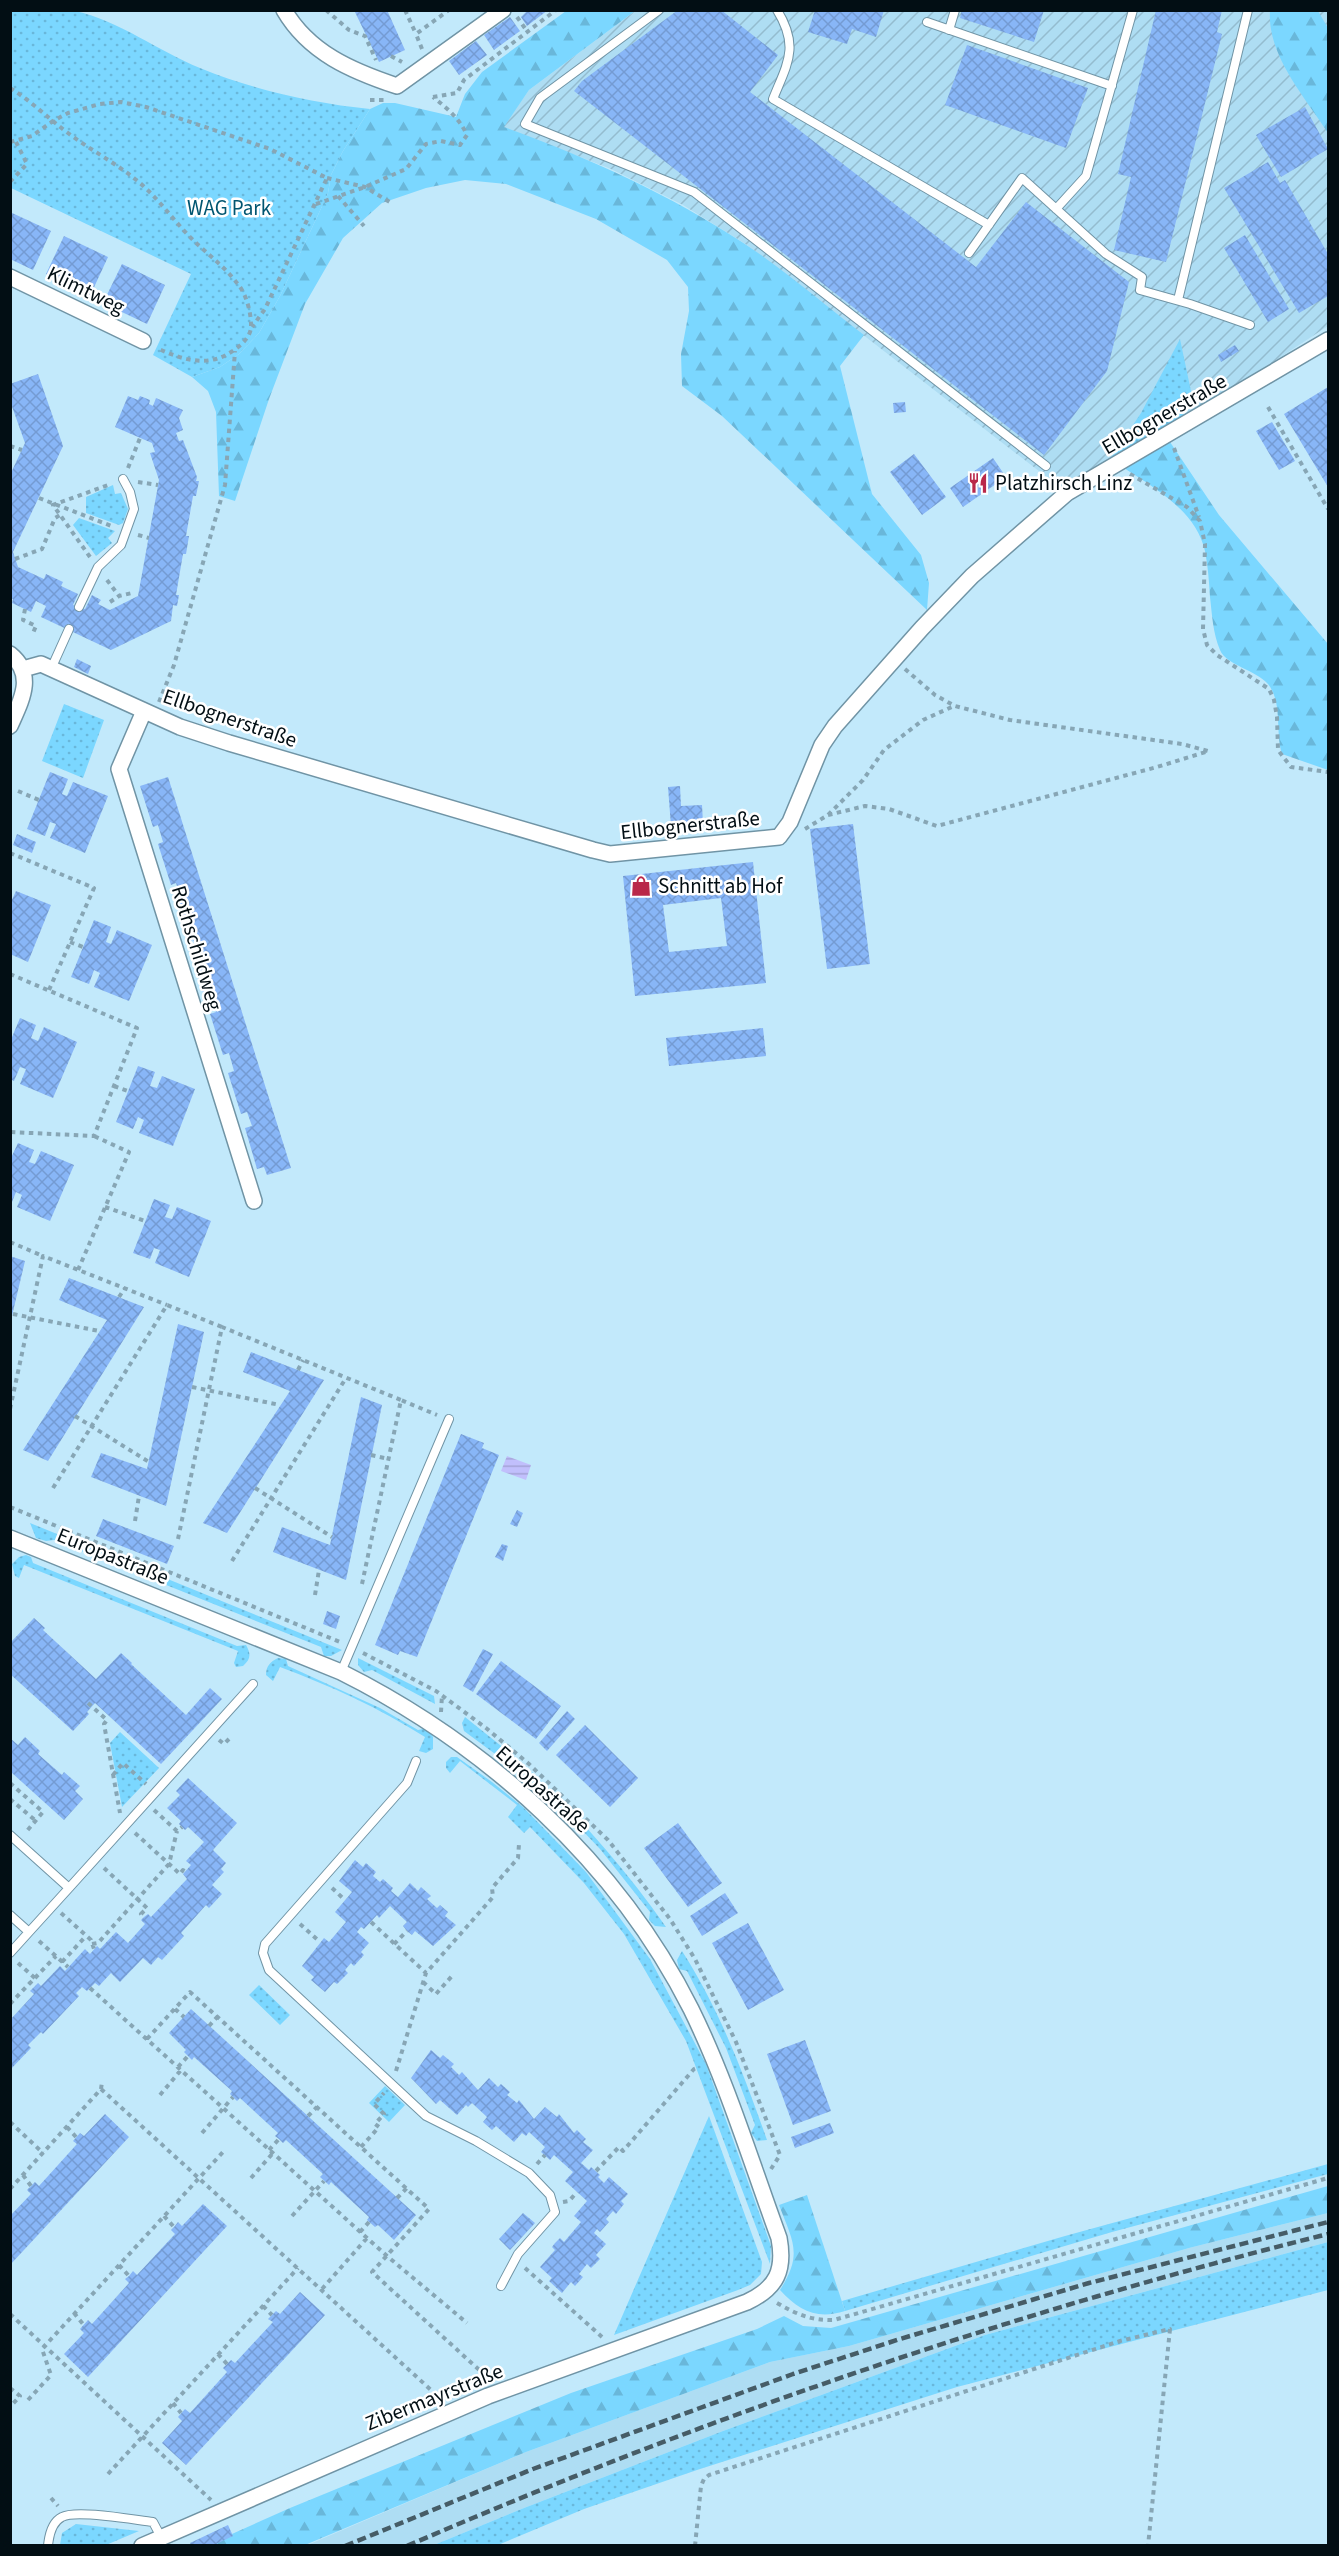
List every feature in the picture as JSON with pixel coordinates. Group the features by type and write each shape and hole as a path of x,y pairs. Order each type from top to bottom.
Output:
{"street":[{"path":"284,10 303,36 322,52 362,74 397,86 503,10"},
{"name":"Klimtweg","path":"10,277 143,341"},
{"name":"Ellbognerstraße","path":"23,669 41,664 149,713 229,743 610,854 779,837 790,822 822,745 835,726 952,595 1066,494 1329,340"},
{"path":"10,654 23,669 25,691 10,726"},
{"name":"Rothschildweg","path":"149,713 119,769 254,1201"},
{"name":"Europastraße","path":"10,1538 341,1672 389,1696 490,1766 549,1817 612,1887 657,1950 692,2010 713,2060 779,2238 781,2266 774,2283 763,2294 747,2302"},
{"name":"Zibermayrstraße","path":"142,2546 488,2396 747,2302"}],"lane":[{"path":"658,10 540,98 525,124 694,192 1046,466"},
{"path":"777,10 785,24 791,55 773,99 989,225"},
{"path":"949,30 956,10"},
{"path":"1056,209 1086,176 1133,10"},
{"path":"1178,300 1248,10"},
{"path":"927,22 1112,86"},
{"path":"969,253 1022,178 1106,254 1142,277 1140,290 1250,324"},
{"path":"79,607 98,567 121,544 134,509 130,492 123,479"},
{"path":"51,669 69,629"},
{"path":"341,1672 449,1419"},
{"path":"10,1954 253,1684"},
{"path":"416,1761 407,1783 265,1944 263,1953 269,1970 426,2116 476,2141 529,2173 550,2195 555,2212 516,2259 501,2286"},
{"path":"10,1835 69,1888"},
{"path":"10,1915 29,1932"},
{"path":"48,2546 54,2525 67,2515 75,2513 153,2522 161,2537"}],"path":[{"path":"326,10 349,30 365,36 378,64"},
{"path":"405,10 423,48 413,55"},
{"path":"416,34 449,10"},
{"path":"513,10 527,31"},
{"path":"315,204 406,170 426,144 441,141 460,145 467,135 464,128 453,113 433,97 457,93 464,80 556,10"},
{"path":"391,56 403,62 394,69"},
{"path":"10,88 135,178 165,207 190,236 238,284 248,305 252,327"},
{"path":"10,182 27,164 13,142 32,136 68,113 100,104 121,102 138,105 270,148 327,178 365,187 393,204"},
{"path":"143,341 186,360 205,361 220,358 235,350 246,339 265,309 327,178"},
{"path":"338,196 364,226"},
{"path":"149,713 174,665 225,484 235,350"},
{"path":"1268,406 1329,509"},
{"path":"1170,435 1200,521 1204,544 1203,629 1207,645 1269,689 1277,717 1278,750 1291,767 1329,772"},
{"path":"123,479 140,438"},
{"path":"10,446 22,450"},
{"path":"1116,466 1187,507 1200,521"},
{"path":"53,505 123,479 158,485"},
{"path":"39,498 149,538"},
{"path":"53,505 118,596"},
{"path":"15,559 42,549 55,518 60,515"},
{"path":"110,602 118,596 132,593"},
{"path":"25,609 23,620 36,626 33,633"},
{"path":"894,658 935,695 955,706 1010,720 1182,744 1209,751 937,826 889,809 865,806 828,814 863,780 884,750 923,720 955,706"},
{"path":"18,791 39,800"},
{"path":"10,853 94,888 49,990"},
{"path":"70,942 83,947"},
{"path":"10,974 136,1028 94,1136"},
{"path":"114,1086 128,1091"},
{"path":"10,1132 94,1136 129,1152 78,1270"},
{"path":"105,1207 145,1221"},
{"path":"10,1242 449,1419"},
{"path":"10,1409 43,1256"},
{"path":"120,1298 125,1288"},
{"path":"53,1488 167,1305"},
{"path":"13,1314 99,1331"},
{"path":"177,1539 222,1327"},
{"path":"298,1370 303,1360"},
{"path":"232,1560 346,1378"},
{"path":"192,1387 280,1405"},
{"path":"362,1588 401,1400"},
{"path":"75,1416 149,1462"},
{"path":"371,1455 389,1459"},
{"path":"255,1488 332,1537"},
{"path":"135,1521 139,1496"},
{"path":"10,1507 351,1647 412,1676 442,1695"},
{"path":"315,1594 319,1570"},
{"path":"88,1702 107,1720 104,1724 124,1827 180,1874 183,1870 185,1872"},
{"path":"113,1775 123,1763 155,1793"},
{"path":"10,1782 43,1812 17,1841"},
{"path":"10,1799 36,1821"},
{"path":"146,1803 177,1831"},
{"path":"53,1906 86,1936 93,1947 169,1864 177,1831 182,1827"},
{"path":"361,2147 379,2127 375,2124 384,2114 374,2104 392,2085 426,1973 493,1897 492,1888 518,1858 519,1844"},
{"path":"95,1859 147,1908 141,1914 144,1917"},
{"path":"322,1879 345,1900"},
{"path":"290,1916 320,1942"},
{"path":"371,1922 426,1973"},
{"path":"394,1944 407,1931"},
{"path":"29,1932 68,1967"},
{"path":"62,1962 86,1936"},
{"path":"10,1954 35,1978"},
{"path":"10,2004 56,1956"},
{"path":"423,1983 436,1994 452,1976"},
{"path":"30,1983 35,1987"},
{"path":"90,1988 360,2232 467,2324"},
{"path":"147,2039 190,1992 429,2209 372,2272 493,2383"},
{"path":"175,2009 184,2017"},
{"path":"209,2026 218,2016"},
{"path":"160,2095 188,2056"},
{"path":"596,2171 619,2147 623,2151 694,2069 713,2060"},
{"path":"10,2189 101,2089 102,2082"},
{"path":"101,2089 445,2402"},
{"path":"202,2133 233,2097"},
{"path":"308,2116 317,2107"},
{"path":"10,2122 43,2153"},
{"path":"67,2127 76,2137"},
{"path":"251,2178 279,2139"},
{"path":"28,2400 51,2375 42,2349 223,2152"},
{"path":"23,2175 31,2186"},
{"path":"763,2294 805,2317 834,2320 1329,2178"},
{"path":"292,2216 324,2181"},
{"path":"397,2198 406,2188"},
{"path":"569,2200 577,2192"},
{"path":"164,2216 174,2227"},
{"path":"360,2232 369,2222"},
{"path":"322,2289 367,2238"},
{"path":"516,2259 607,2341"},
{"path":"119,2265 129,2276"},
{"path":"108,2474 298,2268"},
{"path":"263,2306 272,2315"},
{"path":"74,2313 83,2325"},
{"path":"10,2314 214,2502"},
{"path":"695,2546 701,2486 709,2475 1120,2341 1170,2329 1148,2546"},
{"path":"218,2354 227,2364"},
{"path":"10,2388 20,2396 10,2407"},
{"path":"173,2403 181,2413"},
{"path":"51,2498 58,2506"}],"shaded area":[{"path":"635,11 1328,11 1328,326 1186,419 1062,489 747,245 683,205 611,169 503,127 529,90"},
{"path":"507,1456 531,1465 526,1480 501,1471"},
{"path":"1328,2213 1328,2242 985,2335 723,2431 434,2545 305,2546 526,2452 770,2362 849,2346 1189,2248"}],"green space":[{"name":"WAG Park","path":"51,9 75,11 108,22 184,61 241,83 305,99 370,109 343,151 331,175 328,193 318,215 280,296 259,333 239,354 220,367 192,377 153,355 191,274 11,188 11,11"},
{"path":"566,11 635,11 529,90 504,127 598,164 687,209 760,254 864,335 840,366 872,494 921,555 929,583 927,610 722,416 682,386 681,354 689,311 688,287 667,260 596,219 506,184 465,180 426,188 382,203 343,238 305,304 269,399 235,501 219,496 216,412 208,391 192,377 220,367 239,354 259,333 280,296 318,215 328,193 331,175 343,151 370,109 383,103 395,103 456,117 465,94 482,72"},
{"path":"1270,11 1318,11 1328,28 1328,133 1289,75 1281,59 1271,27"},
{"path":"1180,339 1192,396 1178,405 1186,419 1109,461 1141,413"},
{"path":"1170,442 1219,515 1328,644 1328,770 1282,754 1276,700 1273,692 1263,679 1228,660 1220,650 1214,631 1205,551 1193,524 1173,502 1124,468"},
{"path":"113,485 115,494 121,493 128,509 123,523 119,525 86,513 86,497"},
{"path":"79,518 115,531 108,538 112,543 96,556 73,525"},
{"path":"64,704 104,720 83,778 42,761"},
{"path":"30,1523 342,1650 331,1656 324,1656 321,1647 54,1540 46,1541 36,1538"},
{"path":"26,1555 31,1557 33,1563 237,1646 246,1645 249,1659 243,1666 236,1667 234,1663 238,1651 24,1565 19,1578 15,1576 12,1564 19,1557"},
{"path":"278,1658 286,1659 288,1666 380,1708 418,1730 427,1728 433,1737 433,1749 426,1753 419,1751 425,1737 372,1707 318,1682 280,1667 273,1681 266,1675 267,1669"},
{"path":"358,1658 434,1696 435,1704 372,1670 364,1672 358,1665"},
{"path":"465,1717 520,1761 510,1765 464,1731 462,1723"},
{"path":"120,1732 159,1768 122,1807 110,1743"},
{"path":"451,1757 457,1757 523,1807 586,1872 650,1959 706,2064 771,2246 770,2264 686,2041 624,1934 584,1883 530,1827 524,1833 508,1817 517,1805 460,1761 450,1773 446,1768 446,1762"},
{"path":"532,1772 603,1846 666,1927 655,1926 649,1920 650,1912 600,1849 539,1785 531,1785"},
{"path":"682,1951 720,2020 767,2140 757,2141 751,2133 755,2125 726,2048 687,1971 679,1969 677,1960"},
{"path":"259,1985 290,2015 280,2025 249,1995"},
{"path":"385,2086 405,2105 389,2122 369,2103"},
{"path":"709,2116 762,2262 761,2274 750,2285 738,2290 614,2335"},
{"path":"1328,2164 1328,2174 1112,2232 845,2311 842,2301 1065,2236"},
{"path":"1328,2186 1328,2213 1189,2248 849,2346 770,2362 526,2452 305,2545 205,2546 290,2508 571,2393 757,2329 784,2316 803,2326 831,2328"},
{"path":"807,2195 845,2311 835,2314 809,2312 794,2303 780,2290 792,2267 793,2248 792,2239 779,2205"},
{"path":"1328,2242 1328,2290 957,2387 697,2470 584,2509 498,2545 434,2545 723,2431 985,2335"},
{"path":"76,2524 139,2531 106,2545 60,2545 62,2533"}],"building":[{"path":"354,10 387,10 405,50 379,62"},
{"path":"528,10 548,10 527,26 521,17"},
{"path":"678,10 721,10 778,55 750,92 976,267 1026,202 1129,282 1107,371 1044,455 574,91 582,81"},
{"path":"815,10 884,10 876,37 852,29 847,44 808,32"},
{"path":"962,10 1044,10 1034,42 960,18"},
{"path":"1156,10 1222,10 1217,32 1222,34 1166,262 1114,250 1131,177 1118,174"},
{"path":"510,17 520,31 494,50 484,35"},
{"path":"476,41 487,55 459,75 449,61"},
{"path":"967,45 1088,88 1066,148 945,105"},
{"path":"1305,107 1328,149 1281,177 1256,135"},
{"path":"1268,162 1280,183 1285,180 1328,254 1328,296 1299,313 1224,188"},
{"path":"10,212 51,231 33,270 10,259"},
{"path":"1245,235 1289,309 1268,322 1224,248"},
{"path":"64,236 108,257 90,296 46,274"},
{"path":"122,264 165,285 147,324 103,303"},
{"path":"1235,345 1239,351 1221,362 1218,355"},
{"path":"38,374 63,446 13,552 18,567 44,579 46,574 63,582 61,586 78,594 73,605 85,609 92,595 101,600 98,604 110,610 138,596 159,480 150,453 155,452 152,443 115,427 128,396 138,400 140,396 150,400 149,404 153,406 156,398 183,410 179,418 183,430 176,433 179,441 183,440 197,477 196,481 199,481 196,496 193,496 186,536 189,536 186,554 183,554 176,595 179,595 177,606 173,605 171,621 111,650 41,617 46,606 36,601 31,612 12,603 13,599 10,598 10,475 25,443 10,401 10,384"},
{"path":"1328,387 1328,487 1284,414"},
{"path":"905,402 906,412 894,413 893,403"},
{"path":"1272,422 1295,461 1279,470 1256,431"},
{"path":"914,454 946,497 922,515 890,472"},
{"name":"Platzhirsch Linz","path":"993,458 1006,477 963,507 950,488"},
{"path":"77,659 91,666 88,674 74,667"},
{"path":"50,772 68,779 62,794 67,796 73,782 108,796 85,853 50,838 56,824 50,822 45,836 27,829"},
{"path":"168,777 291,1168 267,1175 264,1167 257,1169 245,1128 252,1126 247,1112 241,1114 228,1073 234,1071 229,1053 223,1055 210,1014 216,1012 212,997 205,999 192,958 198,956 193,940 188,942 175,901 181,899 176,883 171,885 158,844 163,842 158,825 153,827 140,786"},
{"path":"680,786 681,806 702,805 703,823 671,826 668,787"},
{"path":"853,824 870,964 827,969 810,829"},
{"path":"17,834 36,842 32,853 13,845"},
{"path":"753,862 766,983 635,996 623,876","holes":["721,898 727,946 669,952 663,905"]},
{"path":"16,891 51,905 28,962 10,954 10,904"},
{"path":"94,920 111,927 106,942 111,944 117,930 152,945 129,1001 94,987 100,973 94,970 89,984 71,977"},
{"path":"20,1018 36,1025 31,1038 38,1041 44,1027 77,1042 53,1098 20,1084 26,1069 20,1067 14,1081 10,1079 10,1042"},
{"path":"763,1028 766,1056 669,1066 666,1038"},
{"path":"138,1066 155,1072 150,1086 157,1088 162,1076 195,1089 173,1146 139,1133 144,1120 138,1117 133,1129 116,1122"},
{"path":"18,1143 34,1150 29,1162 35,1164 41,1151 74,1165 50,1221 17,1207 22,1195 16,1192 10,1207 10,1160"},
{"path":"154,1199 170,1205 165,1217 172,1219 177,1207 211,1221 189,1277 155,1263 160,1250 154,1248 150,1259 133,1253"},
{"path":"10,1256 25,1261 11,1320 10,1320"},
{"path":"69,1278 144,1307 48,1461 23,1450 107,1320 59,1300"},
{"path":"178,1324 204,1332 166,1506 91,1477 101,1453 147,1469"},
{"path":"251,1352 324,1380 227,1533 203,1523 290,1391 243,1372"},
{"path":"361,1397 382,1405 346,1580 273,1552 282,1527 330,1545"},
{"path":"461,1434 484,1443 482,1448 499,1455 417,1657 400,1651 398,1655 375,1645"},
{"path":"517,1510 523,1513 517,1527 510,1524"},
{"path":"103,1519 174,1546 167,1564 96,1536"},
{"path":"502,1544 508,1546 503,1561 495,1557"},
{"path":"327,1611 340,1616 336,1629 323,1624"},
{"path":"34,1618 45,1628 43,1630 96,1679 121,1653 186,1715 210,1688 222,1699 161,1764 95,1703 87,1712 89,1714 73,1731 10,1674 10,1643"},
{"path":"483,1649 493,1654 473,1692 463,1686"},
{"path":"501,1661 561,1706 536,1739 476,1694"},
{"path":"567,1711 575,1719 547,1751 539,1743"},
{"path":"585,1725 638,1778 610,1807 556,1755"},
{"path":"25,1737 40,1751 38,1754 62,1775 64,1772 80,1786 75,1791 83,1799 64,1820 12,1773 10,1776 10,1738 18,1745"},
{"path":"188,1778 237,1823 213,1850 226,1863 221,1869 224,1872 212,1885 222,1894 209,1908 206,1905 181,1933 184,1936 162,1960 158,1957 151,1965 143,1958 120,1982 111,1973 99,1986 95,1983 87,1991 82,1987 76,1993 79,1996 43,2034 41,2032 28,2045 31,2048 10,2070 10,2020 34,1994 30,1991 38,1983 41,1986 60,1966 65,1971 85,1949 90,1954 97,1946 100,1949 116,1932 128,1943 145,1924 141,1920 148,1914 151,1917 187,1879 183,1874 191,1865 186,1861 204,1842 188,1827 185,1830 179,1824 181,1821 167,1808 180,1795 176,1791"},
{"path":"678,1823 722,1883 688,1907 644,1848"},
{"path":"355,1860 363,1867 366,1863 376,1872 373,1876 380,1882 383,1879 393,1888 391,1891 398,1897 410,1883 418,1891 421,1887 431,1896 427,1899 437,1908 440,1905 448,1912 445,1916 456,1925 433,1946 415,1931 412,1935 407,1931 403,1926 407,1922 390,1906 379,1918 377,1915 364,1929 361,1927 357,1932 369,1943 361,1952 364,1955 354,1966 351,1963 345,1970 348,1973 337,1984 334,1982 325,1992 311,1980 314,1977 302,1966 324,1938 329,1942 346,1922 335,1912 352,1892 339,1881"},
{"path":"725,1893 738,1913 702,1936 690,1916"},
{"path":"748,1923 784,1990 748,2010 712,1943"},
{"path":"191,2009 416,2215 394,2240 378,2225 375,2227 367,2220 369,2217 331,2182 329,2185 320,2177 323,2174 286,2140 283,2143 275,2136 278,2133 240,2098 237,2101 230,2094 232,2091 194,2057 192,2060 184,2052 186,2050 169,2033"},
{"path":"805,2040 831,2111 793,2125 767,2054"},
{"path":"431,2050 440,2058 443,2055 454,2064 451,2067 459,2075 462,2072 478,2090 489,2078 498,2087 501,2084 510,2092 507,2095 517,2103 519,2100 534,2119 545,2107 557,2117 559,2114 574,2133 577,2130 586,2139 583,2142 593,2150 581,2163 589,2170 591,2167 600,2175 598,2177 604,2183 609,2177 628,2194 621,2201 624,2204 616,2214 613,2211 606,2219 609,2222 600,2232 597,2229 594,2233 606,2244 596,2255 600,2259 591,2268 587,2264 579,2274 583,2277 575,2286 571,2282 562,2293 549,2281 552,2278 540,2267 555,2250 552,2247 555,2243 560,2238 564,2242 581,2222 574,2216 587,2201 565,2181 573,2172 554,2155 550,2160 541,2152 545,2147 529,2132 526,2136 522,2133 514,2142 496,2126 492,2130 483,2122 487,2117 472,2103 468,2107 466,2105 457,2115 440,2100 436,2104 411,2078"},
{"path":"105,2114 129,2137 10,2265 10,2216 31,2194 27,2190 35,2182 39,2186 77,2144 73,2141 80,2133 84,2136"},
{"path":"830,2123 834,2133 795,2148 791,2137"},
{"path":"203,2204 227,2226 88,2377 64,2354 84,2333 80,2329 88,2320 92,2324 129,2283 125,2279 133,2271 137,2275 175,2234 171,2230 178,2222 182,2226"},
{"path":"523,2213 535,2223 510,2250 499,2239"},
{"path":"300,2292 325,2315 186,2465 162,2443 182,2421 178,2417 185,2409 190,2413 227,2372 223,2368 231,2360 235,2363 273,2322 268,2319 276,2311 280,2314"},
{"path":"228,2525 233,2536 212,2546 191,2546 190,2543"}],"railway":[{"path":"345,2546 533,2469 793,2374 900,2339 1089,2283 1328,2222"},
{"path":"407,2546 632,2454 861,2371 1093,2298 1328,2234"}],"place":[{"name":"Platzhirsch Linz","path":"978,483"},
{"name":"Schnitt ab Hof","path":"641,886"}]}
